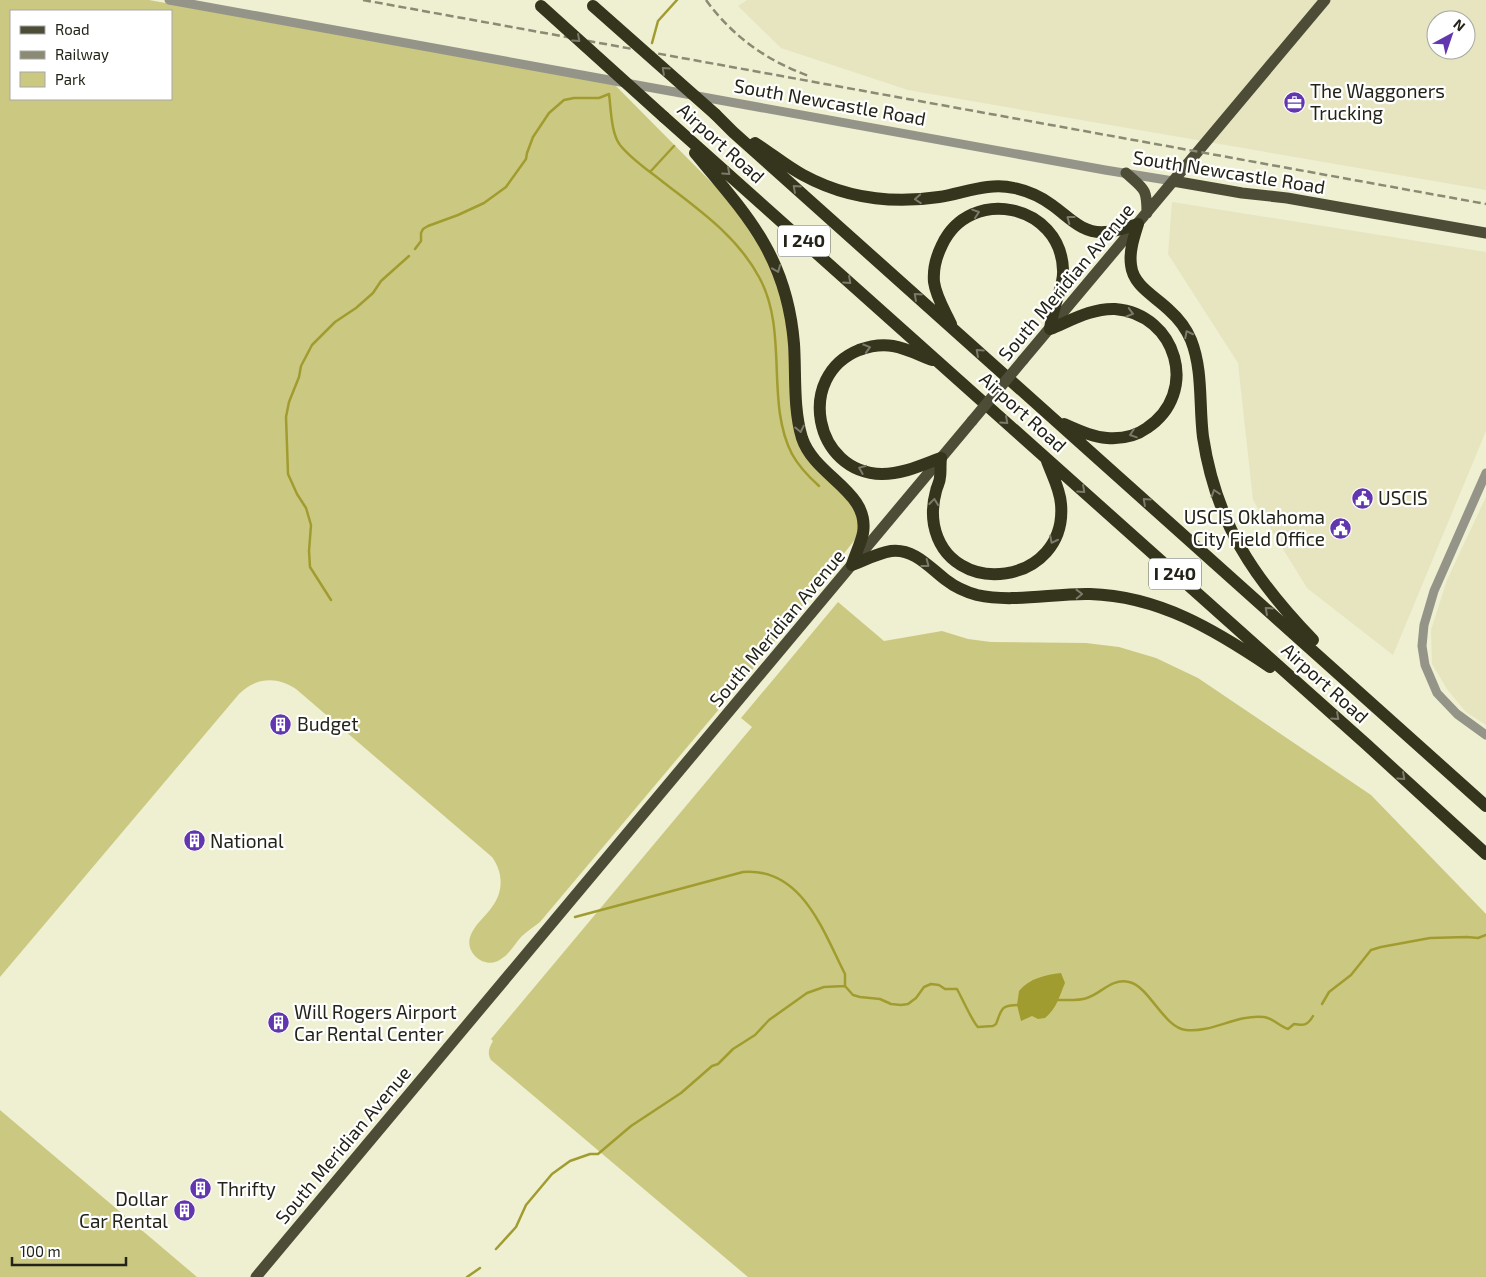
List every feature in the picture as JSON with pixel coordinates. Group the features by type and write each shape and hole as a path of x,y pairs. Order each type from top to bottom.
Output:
{"highway":[{"name":"Airport Road","path":"538,3 1486,854"},
{"name":"Airport Road","path":"590,3 1486,806"},
{"path":"664,117 744,211 760,234 773,260 791,318 798,415 802,439 815,462 850,494 857,502 861,511 862,533 852,565"},
{"path":"736,132 801,174 831,188 848,193 867,197 905,200 945,196 988,186 1013,187 1041,197 1081,227 1091,231 1103,233 1138,224"},
{"path":"953,329 938,296 934,282 935,266 939,252 945,238 967,216 982,210 998,208 1026,214 1038,222 1048,230 1061,255 1064,269 1063,283 1055,305 1050,329"},
{"path":"1138,224 1131,252 1131,266 1141,286 1175,315 1190,338 1198,368 1201,422 1212,481 1220,508 1231,533 1262,582 1291,617 1382,712"},
{"path":"1050,329 1098,311 1114,309 1130,312 1144,318 1163,335 1172,350 1177,382 1173,397 1165,412 1156,422 1144,430 1121,438 1108,438 1087,433 1055,420"},
{"path":"943,366 908,350 891,345 878,345 853,353 832,371 825,382 819,406 823,430 832,448 840,456 860,469 871,473 894,473 909,470 941,458 940,479 934,498 933,512 934,526 939,538 953,558 963,565 973,570 998,575 1019,571 1039,560 1050,546 1058,531 1061,506 1059,492 1045,457"},
{"path":"852,565 881,554 898,551 919,558 948,581 962,590 975,594 1003,597 1091,594 1120,597 1157,606 1179,614 1225,637 1305,690"}],"main road":[{"name":"South Meridian Avenue","path":"256,1277 1325,0"},
{"path":"1126,173 1145,190 1146,213"},
{"name":"South Newcastle Road","path":"1173,181 1242,193 1287,198 1486,233"}],"street":[{"name":"South Newcastle Road","path":"169,0 1173,181"},
{"path":"1486,473 1434,591 1424,625 1422,646 1425,665 1437,693 1457,714 1486,735"}],"shaded area":[{"path":"747,0 1486,0 1486,190 908,90 781,48 738,6"},
{"path":"1172,202 1486,252 1486,431 1393,655 1307,588 1253,500 1238,363 1168,254"},
{"path":"1486,497 1486,725 1466,712 1447,689 1432,664 1431,630 1447,580"},
{"path":"1061,973 1065,983 1052,1010 1045,1018 1038,1019 1032,1016 1021,1021 1017,1005 1019,991 1028,983 1038,978"}],"green space":[{"path":"0,0 149,0 614,84 711,182 725,193 772,267 786,316 795,428 849,498 859,517 857,537 752,670 540,922 522,936 507,954 495,962 484,962 478,959 469,944 474,929 499,895 500,875 492,857 296,689 281,682 267,680 252,684 239,694 0,977"},
{"path":"838,602 884,641 942,631 968,639 991,642 1086,643 1119,647 1156,658 1198,678 1371,795 1486,914 1486,1277 748,1277 491,1060 489,1053 493,1041 491,1039 752,727 741,718"},
{"path":"0,1110 197,1277 0,1277"}],"waterway":[{"path":"652,43 658,21 677,0"},
{"path":"415,249 421,241 423,229 484,203 506,187 526,159 533,137 549,113 564,100 599,98 609,94 613,128 620,145 635,160 690,203 728,236 750,262 759,277 768,298 773,320 780,412 784,434 795,459 804,472 819,486"},
{"path":"650,172 674,146"},
{"path":"331,600 310,567 311,525 306,508 288,474 286,417 289,402 299,377 301,366 312,345 335,322 356,308 373,293 381,281 409,256"},
{"path":"575,917 743,872 763,873 781,880 808,905 819,922 845,974 845,985"},
{"path":"1322,1004 1329,992 1351,975 1371,950 1430,938 1478,938 1486,935"},
{"path":"1057,1000 1087,998 1112,984 1123,981 1136,985 1171,1022 1178,1028 1186,1030 1206,1029 1254,1017 1264,1017 1273,1020 1288,1029 1294,1024 1305,1024 1313,1016"},
{"path":"496,1249 516,1227 526,1205 552,1174 570,1161 590,1154 598,1154 631,1126 681,1093 712,1066 718,1064 733,1049 755,1035 769,1020 807,993 824,987 845,986 853,995 880,999 891,1004 901,1005 908,1004 916,998 924,987 931,984 939,985 945,989 957,989 978,1027 993,1026 1005,1007 1019,1005"},
{"path":"467,1277 480,1268"}],"railway":[{"path":"363,0 1486,204"},
{"path":"706,0 727,25 752,46 779,63 809,76"}],"place":[{"name":"The Waggoners Trucking","path":"1294,102"},
{"name":"USCIS","path":"1362,498"},
{"name":"USCIS Oklahoma City Field Office","path":"1341,528"},
{"name":"Budget","path":"281,724"},
{"name":"National","path":"194,841"},
{"name":"Will Rogers Airport Car Rental Center","path":"278,1023"},
{"name":"Thrifty","path":"201,1189"},
{"name":"Dollar Car Rental","path":"184,1210"}]}
